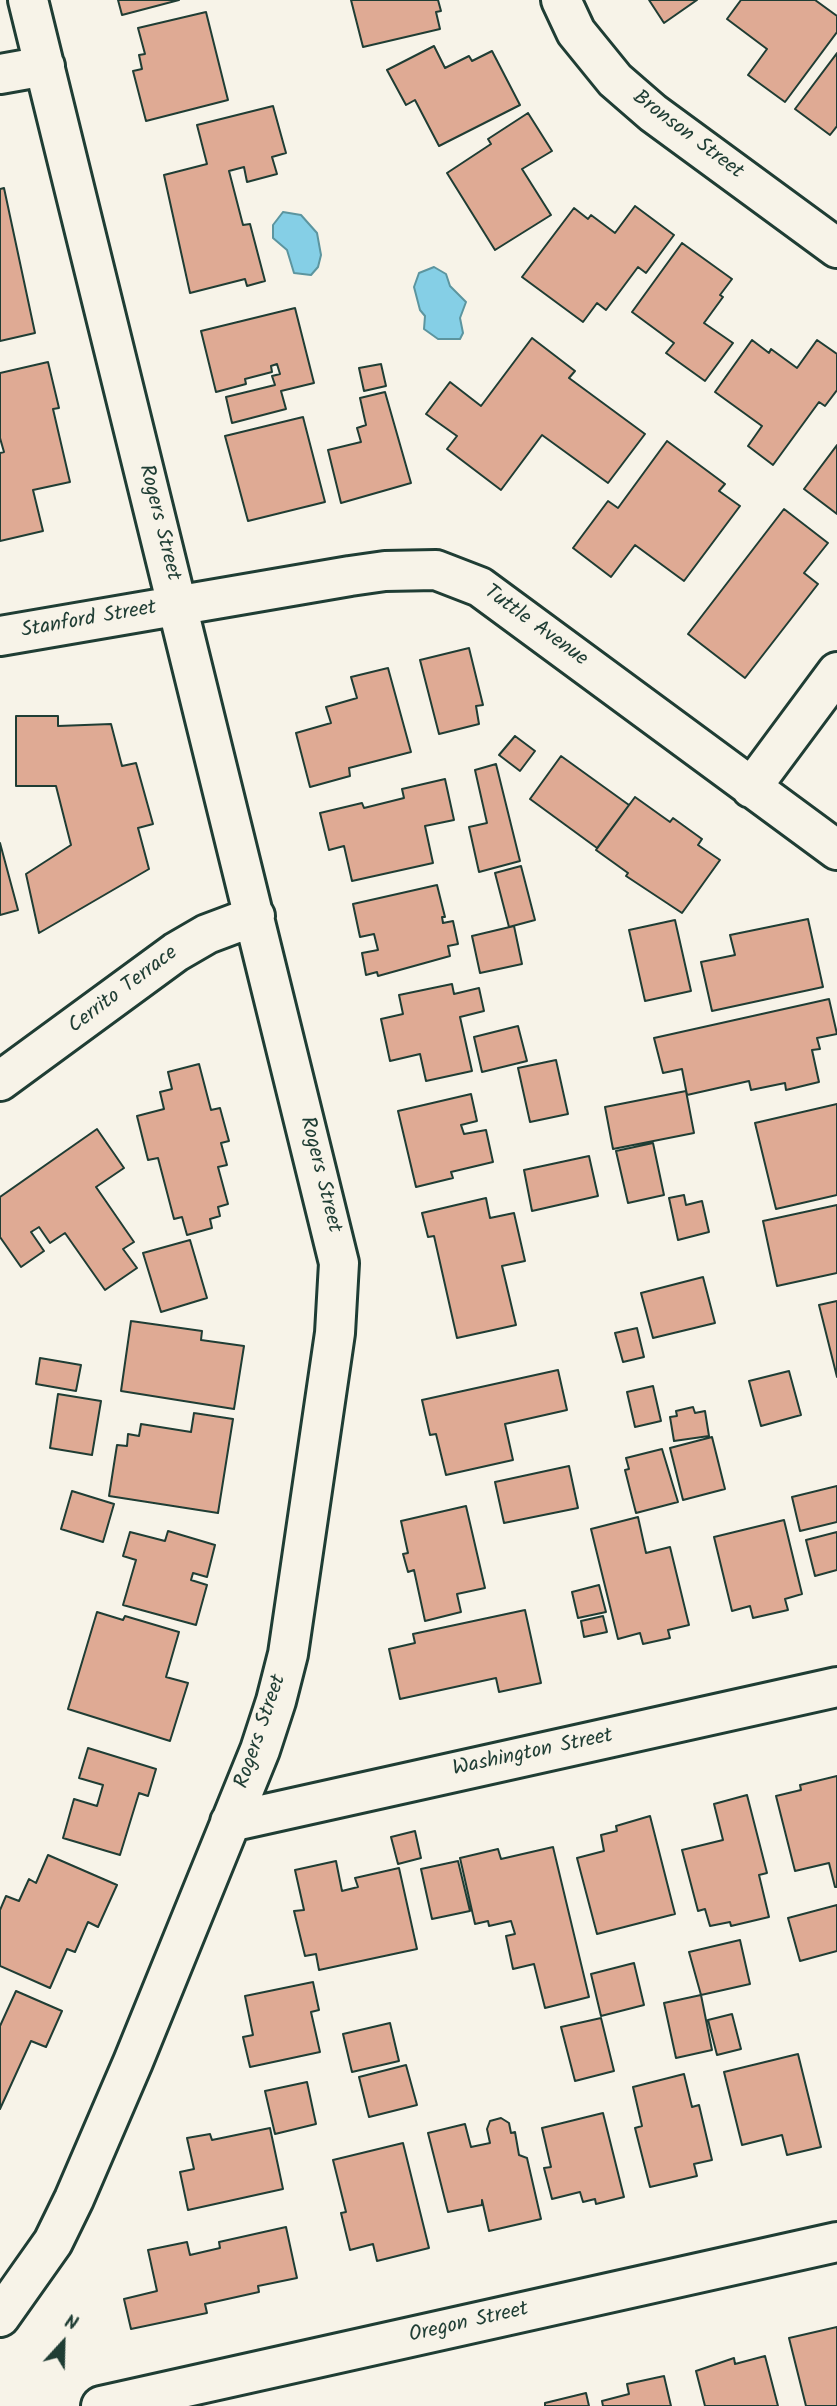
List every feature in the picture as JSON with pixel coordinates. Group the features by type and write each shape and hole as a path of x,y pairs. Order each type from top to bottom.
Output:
{"street":[{"name":"Rogers Street","path":"0,2317 53,2242 74,2199 260,1750 288,1654 335,1333 339,1273 333,1229 29,0"},
{"name":"Bronson Street","path":"561,0 576,32 615,80 653,113 837,248"},
{"path":"0,74 45,66"},
{"name":"Tuttle Avenue","path":"178,606 385,571 436,570 457,576 480,587 837,850"},
{"name":"Stanford Street","path":"0,636 178,606"},
{"path":"751,788 837,672"},
{"name":"Cerrito Terrace","path":"0,1081 176,952 207,934 256,916"},
{"name":"Washington Street","path":"230,1822 837,1687"},
{"name":"Oregon Street","path":"101,2406 837,2242"}],"water":[{"path":"283,212 301,215 317,233 321,255 318,267 311,275 294,273 287,250 273,238 273,225"},
{"path":"434,267 446,274 450,286 466,302 460,318 463,333 460,339 438,339 424,329 425,316 420,310 414,287 419,273"}],"building":[{"path":"118,0 179,0 122,15"},
{"path":"351,0 438,0 441,11 436,12 440,29 363,47"},
{"path":"649,0 697,0 664,23"},
{"path":"741,0 815,0 837,16 837,32 785,102 748,75 767,49 727,19"},
{"path":"206,12 228,100 146,121 133,71 142,69 139,55 145,54 138,28"},
{"path":"434,46 445,68 469,56 472,61 492,51 520,105 439,146 415,100 406,105 387,70"},
{"path":"837,53 837,126 830,135 795,109"},
{"path":"273,106 286,153 272,157 277,174 247,182 244,167 229,171 243,225 250,224 265,281 247,286 245,279 190,293 164,175 207,164 197,125"},
{"path":"528,113 552,151 522,169 551,215 495,250 447,173 491,144 488,139"},
{"path":"4,188 35,333 0,341 0,189"},
{"path":"635,206 674,235 646,273 638,267 606,310 597,303 583,322 522,277 574,208 588,219 591,215 615,233"},
{"path":"682,243 732,279 704,323 733,343 705,381 666,353 674,343 632,312"},
{"path":"295,308 314,383 281,391 286,409 232,423 226,397 275,385 272,376 280,374 277,364 271,366 272,372 245,379 246,384 216,392 201,331"},
{"path":"532,338 575,371 569,378 645,434 608,483 542,435 501,490 447,449 457,436 426,414 450,382 481,406"},
{"path":"752,340 769,353 771,349 797,368 817,340 837,354 837,390 825,406 819,402 773,465 748,446 762,426 715,392"},
{"path":"48,362 59,408 53,409 70,482 33,490 43,531 0,541 0,453 4,452 0,438 0,373"},
{"path":"381,364 386,386 364,391 359,368"},
{"path":"385,392 411,483 341,503 328,450 361,442 357,428 366,425 360,398"},
{"path":"303,417 325,502 248,521 225,436"},
{"path":"667,441 725,484 719,491 740,506 684,581 635,545 611,577 573,548 608,501 618,508"},
{"path":"837,445 837,514 804,489"},
{"path":"784,509 828,543 804,573 818,584 745,678 688,634"},
{"path":"469,648 483,705 476,706 479,724 439,734 420,660"},
{"path":"388,668 411,752 349,768 350,776 310,787 296,733 331,723 326,707 357,698 351,677"},
{"path":"16,716 58,716 58,726 111,724 122,766 136,763 153,824 138,828 149,869 39,933 26,874 71,845 56,786 16,786"},
{"path":"515,736 535,751 520,771 499,755"},
{"path":"561,756 629,805 597,848 530,799"},
{"path":"496,764 520,861 479,872 469,827 487,823 475,770"},
{"path":"445,779 454,820 425,826 433,863 352,881 344,846 329,850 320,813 362,803 364,808 404,798 402,789"},
{"path":"635,797 670,822 673,818 702,839 698,845 720,860 682,913 626,876 628,873 596,850"},
{"path":"0,843 18,910 0,915"},
{"path":"521,866 535,920 509,927 495,873"},
{"path":"437,885 445,917 442,917 443,923 453,921 458,944 448,946 450,956 378,976 377,972 366,975 362,953 378,950 374,934 360,937 353,904"},
{"path":"808,919 823,987 712,1011 701,962 735,955 730,935"},
{"path":"675,920 691,991 645,1001 629,930"},
{"path":"514,926 522,964 480,973 472,936"},
{"path":"452,984 454,994 479,988 484,1011 460,1017 472,1071 426,1081 420,1054 390,1061 381,1019 403,1014 399,995"},
{"path":"829,999 837,1034 817,1038 820,1049 812,1050 819,1082 786,1090 785,1083 751,1090 749,1081 687,1095 682,1069 663,1073 654,1038"},
{"path":"518,1026 527,1061 482,1072 474,1037"},
{"path":"556,1060 568,1114 530,1122 518,1068"},
{"path":"199,1064 211,1110 220,1108 229,1141 221,1143 227,1165 218,1167 228,1204 218,1207 220,1216 210,1219 212,1228 187,1235 182,1217 174,1219 158,1158 148,1160 137,1116 164,1109 160,1092 172,1089 168,1072"},
{"path":"686,1091 694,1133 613,1149 605,1107"},
{"path":"471,1094 477,1121 461,1125 464,1134 486,1130 493,1162 451,1172 453,1178 416,1187 398,1111"},
{"path":"837,1104 837,1195 776,1209 755,1123"},
{"path":"97,1129 124,1168 96,1187 134,1242 123,1249 137,1268 105,1290 65,1233 50,1243 39,1227 31,1232 44,1251 21,1267 0,1237 0,1197"},
{"path":"653,1143 664,1195 628,1203 616,1151"},
{"path":"589,1156 598,1196 532,1211 524,1170"},
{"path":"684,1195 686,1205 702,1201 709,1232 678,1240 669,1198"},
{"path":"486,1198 490,1218 514,1213 525,1261 502,1266 516,1325 457,1338 434,1236 428,1237 422,1213"},
{"path":"837,1205 837,1273 777,1286 763,1221"},
{"path":"190,1240 207,1298 161,1312 143,1253"},
{"path":"703,1277 715,1323 653,1338 641,1293"},
{"path":"837,1301 837,1377 819,1305"},
{"path":"131,1321 202,1331 201,1340 244,1346 234,1409 121,1391"},
{"path":"637,1328 644,1357 623,1362 615,1333"},
{"path":"40,1358 81,1365 76,1391 36,1384"},
{"path":"558,1370 567,1410 505,1424 513,1460 446,1475 436,1434 430,1435 422,1400"},
{"path":"789,1371 801,1415 761,1426 749,1381"},
{"path":"653,1386 661,1421 635,1427 627,1392"},
{"path":"58,1394 101,1401 92,1455 50,1448"},
{"path":"693,1407 695,1413 705,1411 709,1436 674,1441 670,1417 677,1416 676,1411"},
{"path":"194,1413 233,1419 218,1513 109,1496 117,1445 127,1446 128,1434 139,1436 141,1424 191,1432"},
{"path":"712,1437 725,1489 683,1500 670,1448"},
{"path":"662,1449 678,1502 636,1513 625,1470 629,1469 626,1458"},
{"path":"569,1466 578,1508 504,1523 495,1482"},
{"path":"837,1486 837,1522 800,1531 792,1497"},
{"path":"72,1491 114,1504 103,1542 61,1529"},
{"path":"466,1506 485,1588 457,1594 461,1612 425,1621 414,1570 408,1572 403,1554 408,1553 401,1521"},
{"path":"638,1517 646,1553 670,1547 689,1625 668,1630 670,1638 643,1644 640,1633 618,1639 591,1529"},
{"path":"784,1520 802,1594 785,1599 788,1610 753,1618 750,1606 732,1611 714,1537"},
{"path":"168,1531 215,1545 207,1577 193,1573 191,1580 207,1585 196,1625 123,1605 136,1560 123,1556 130,1532 165,1541"},
{"path":"837,1532 837,1570 815,1576 806,1540"},
{"path":"599,1585 606,1612 578,1618 572,1592"},
{"path":"525,1610 541,1683 499,1692 496,1678 400,1699 389,1649 415,1643 413,1634"},
{"path":"97,1612 123,1620 125,1616 179,1632 166,1677 188,1683 170,1741 68,1709"},
{"path":"603,1616 607,1632 584,1637 581,1621"},
{"path":"88,1748 156,1769 148,1796 139,1793 120,1855 63,1838 74,1799 97,1806 103,1785 79,1778"},
{"path":"837,1776 835,1887 829,1863 795,1871 776,1796 801,1790 800,1785"},
{"path":"747,1795 767,1873 759,1875 769,1917 731,1926 730,1922 710,1926 705,1909 698,1911 682,1850 723,1840 714,1804"},
{"path":"650,1816 675,1914 597,1934 577,1858 604,1851 601,1835 617,1831 616,1826"},
{"path":"415,1831 421,1858 398,1864 391,1837"},
{"path":"553,1847 589,1997 545,2008 534,1964 513,1969 506,1936 515,1934 511,1921 489,1926 488,1921 475,1924 460,1858 498,1849 501,1859"},
{"path":"48,1855 117,1885 98,1927 88,1922 75,1952 67,1949 50,1988 0,1966 0,1910 6,1896 19,1901 29,1879 36,1883"},
{"path":"336,1861 342,1891 358,1887 355,1878 399,1868 417,1949 319,1970 316,1954 305,1956 294,1911 304,1910 295,1870"},
{"path":"458,1861 470,1911 432,1919 421,1869"},
{"path":"837,1905 837,1951 800,1961 788,1918"},
{"path":"740,1940 750,1984 701,1995 689,1952"},
{"path":"634,1963 644,2005 601,2016 591,1974"},
{"path":"313,1982 319,2010 311,2012 320,2052 250,2067 243,2037 253,2035 245,1996"},
{"path":"16,1991 62,2011 46,2047 31,2041 0,2109 0,2026"},
{"path":"701,1995 712,2050 676,2058 664,2003"},
{"path":"732,2014 741,2049 717,2055 708,2020"},
{"path":"601,2018 614,2071 575,2081 561,2027"},
{"path":"390,2023 399,2061 352,2072 343,2034"},
{"path":"798,2054 821,2147 787,2155 782,2135 742,2145 724,2072"},
{"path":"406,2065 417,2105 369,2117 359,2077"},
{"path":"684,2074 692,2107 699,2105 712,2160 694,2164 697,2176 650,2187 635,2128 642,2126 633,2087"},
{"path":"307,2082 316,2124 275,2134 265,2091"},
{"path":"603,2113 624,2197 596,2204 595,2199 583,2202 580,2192 552,2199 544,2168 551,2167 542,2128"},
{"path":"501,2118 509,2123 511,2133 515,2132 519,2155 527,2158 541,2219 489,2231 482,2200 482,2205 448,2212 428,2133 465,2124 471,2147 490,2143 487,2129 490,2121"},
{"path":"270,2128 283,2189 188,2210 180,2172 194,2169 187,2138 210,2134 212,2140"},
{"path":"403,2143 429,2248 377,2261 373,2244 350,2250 341,2213 346,2212 333,2160"},
{"path":"286,2227 297,2278 258,2286 259,2292 205,2304 207,2313 131,2329 124,2299 157,2291 148,2250 187,2242 190,2255 220,2248 219,2242"},
{"path":"837,2327 837,2406 806,2406 789,2338"},
{"path":"765,2356 778,2406 705,2406 696,2371 734,2358 735,2364"},
{"path":"664,2376 671,2406 603,2406 602,2401 629,2394 627,2384"},
{"path":"586,2393 589,2406 545,2406 545,2403"}]}
